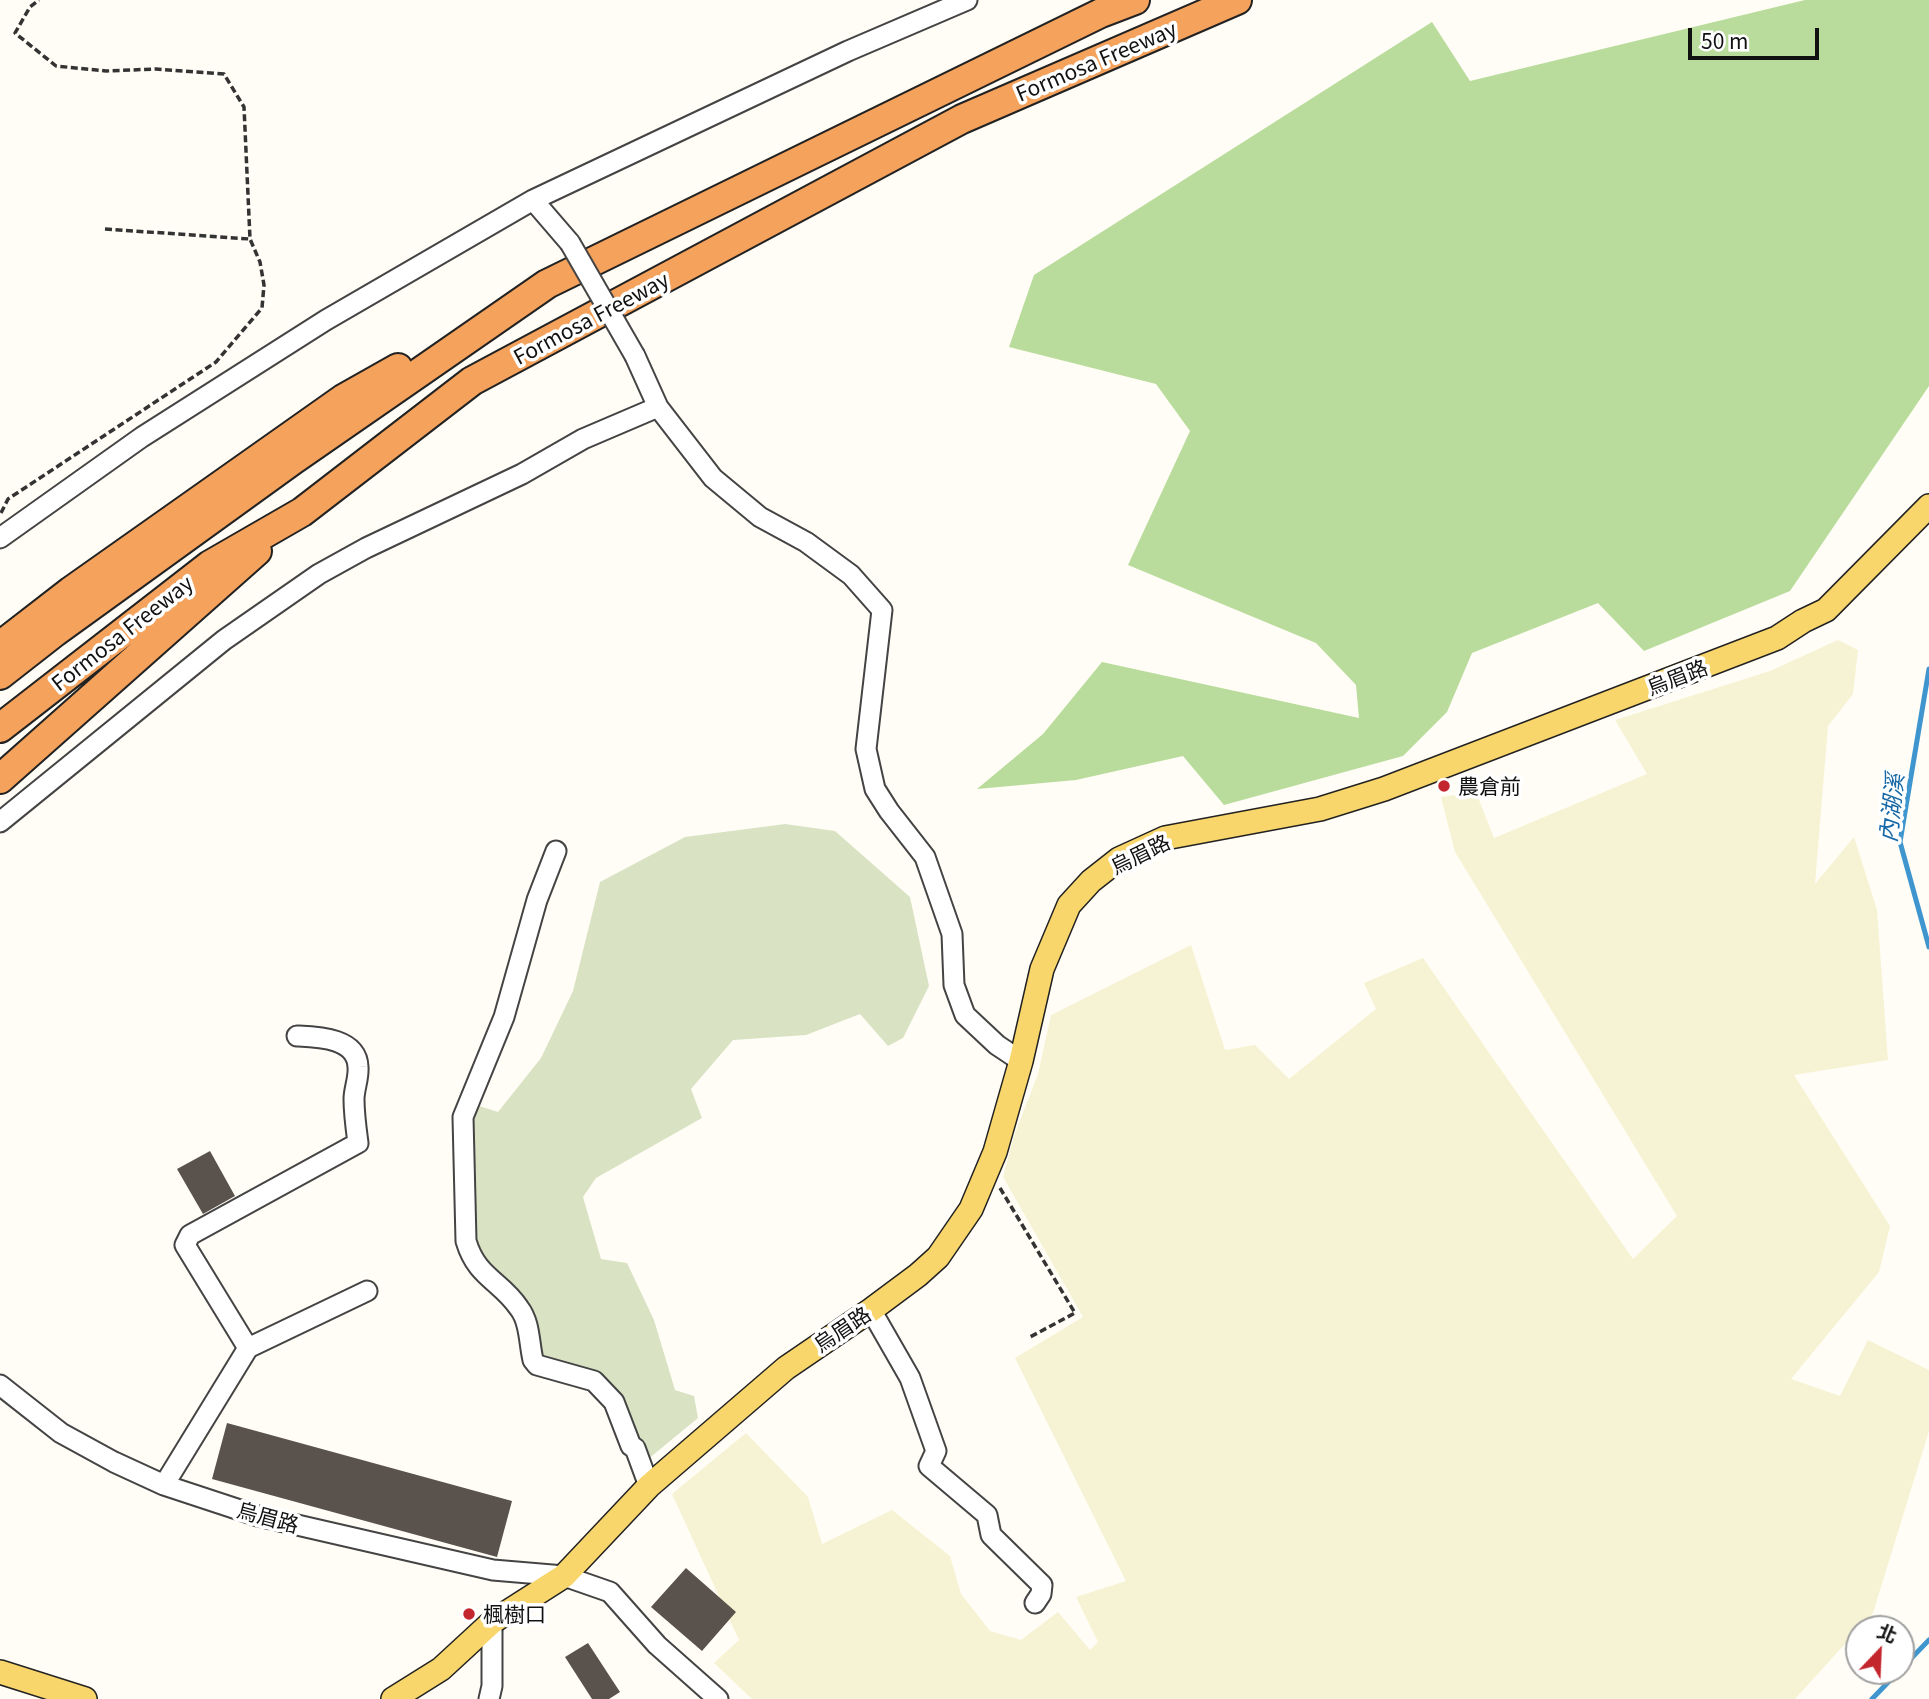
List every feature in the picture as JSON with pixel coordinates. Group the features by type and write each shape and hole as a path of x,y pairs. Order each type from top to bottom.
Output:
{"highway":[{"name":"Formosa Freeway","path":"0,675 55,632 293,460 547,284 1101,13 1135,0"},
{"name":"Formosa Freeway","path":"0,728 210,565 302,512 472,381 962,119 1237,0"},
{"path":"0,646 71,591 343,399 547,284"},
{"path":"0,779 302,512"}],"main road":[{"name":"烏眉路","path":"393,1699 441,1669 492,1622 564,1577 649,1486 786,1368 871,1310 938,1257 971,1209 988,1168 1021,1061 1042,969 1069,905 1091,881 1119,859 1165,838 1320,809 1384,789 1777,638 1826,610 1929,506"},
{"path":"0,1672 85,1699"}],"street":[{"path":"0,538 142,438 326,320 533,200 848,51 967,0"},
{"path":"533,200 570,243 635,356 658,407 713,478 760,517 806,542 851,575 882,610 866,749 875,789 888,811 925,857 951,934 954,985 965,1014 997,1045 1021,1061"},
{"path":"0,822 223,640 319,574 366,548 522,474 583,439 658,407"},
{"path":"556,851 537,900 504,1017 463,1117 466,1241 477,1267 520,1308 525,1318 533,1360 537,1365 594,1381 614,1402 649,1486"},
{"path":"248,1348 185,1245 190,1235 358,1143 354,1098 358,1067 355,1053 342,1043 326,1038 297,1035"},
{"path":"164,1485 248,1348 367,1291"},
{"path":"871,1310 911,1378 936,1451 929,1466 987,1515 991,1535 1042,1585 1041,1594 1035,1603"},
{"name":"烏眉路","path":"0,1385 61,1433 164,1485 271,1519 493,1570 564,1577"},
{"path":"564,1577 610,1592 657,1645 718,1699"},
{"path":"489,1699 492,1686 492,1622"}],"path":[{"path":"0,515 8,499 216,362 261,308 264,285 260,262 250,239 244,107 225,74 156,69 106,71 56,66 15,33 30,7 39,0"},
{"path":"104,229 250,239"},
{"path":"988,1168 1075,1313 1030,1337"}],"shaded area":[{"path":"1838,640 1858,650 1853,694 1828,726 1815,884 1854,837 1877,910 1888,1060 1794,1075 1890,1226 1879,1272 1791,1379 1840,1396 1868,1340 1929,1370 1929,1431 1873,1613 1845,1615 1845,1644 1795,1699 752,1699 714,1663 739,1640 672,1494 746,1433 808,1497 822,1544 892,1510 950,1556 961,1594 990,1631 1021,1640 1058,1612 1090,1650 1098,1642 1076,1597 1126,1581 1015,1358 1083,1317 1003,1177 1014,1136 1038,1074 1051,1015 1191,945 1225,1050 1255,1045 1289,1079 1376,1009 1364,983 1423,958 1633,1259 1677,1216 1455,852 1441,797 1476,792 1494,838 1647,774 1615,720 1770,671"}],"green space":[{"path":"1805,0 1929,0 1929,386 1790,591 1644,651 1598,603 1472,653 1447,712 1403,756 1224,805 1183,756 1076,780 977,789 1043,734 1102,662 1359,718 1356,685 1316,643 1128,565 1190,431 1156,384 1009,347 1034,275 1432,22 1470,81"},
{"path":"785,824 835,831 910,897 929,986 903,1038 888,1046 860,1014 806,1035 733,1040 691,1089 702,1118 596,1178 583,1197 601,1259 627,1263 654,1320 675,1390 694,1396 698,1418 647,1460 604,1379 538,1361 526,1315 462,1237 467,1102 498,1112 541,1058 573,991 600,882 685,837"}],"building":[{"path":"210,1151 235,1196 203,1214 177,1169"},
{"path":"227,1423 512,1501 497,1557 212,1479"},
{"path":"686,1568 736,1612 702,1651 651,1607"},
{"path":"588,1643 620,1692 609,1699 592,1699 565,1657"}],"waterway":[{"name":"內湖溪","path":"1929,669 1900,842 1929,947"},
{"name":"內湖溪","path":"1915,1654 1929,1640"},
{"name":"內湖溪","path":"1872,1699 1886,1685"}],"place":[{"name":"農倉前","path":"1444,786"},
{"name":"楓樹口","path":"469,1614"}]}
